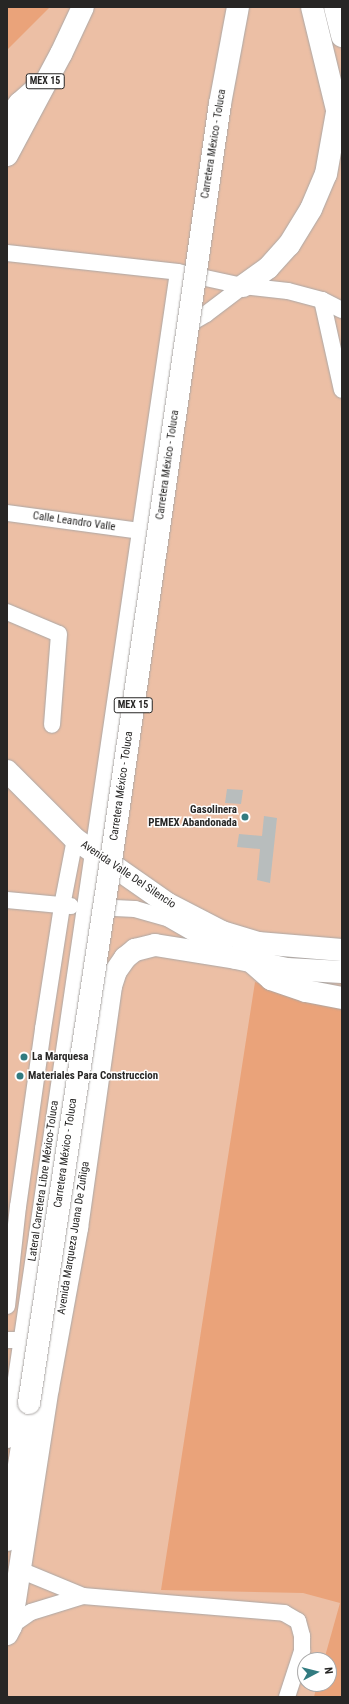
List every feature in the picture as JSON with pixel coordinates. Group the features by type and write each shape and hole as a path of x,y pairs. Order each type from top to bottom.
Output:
{"main road":[{"name":"MEX 15","path":"7,155 83,7"},
{"name":"Carretera México - Toluca","path":"7,1540 111,861 218,111 238,7"},
{"path":"312,7 342,133"},
{"path":"335,7 342,36"},
{"path":"7,120 20,103 45,82"},
{"path":"244,286 268,268 289,244 311,209 326,174 337,112"},
{"name":"Avenida Valle Del Silencio","path":"7,771 83,845 168,904 222,932 249,955 342,950"},
{"name":"Avenida Marqueza Juana De Zuñiga","path":"9,1630 20,1570 48,1388 77,1228 111,986 125,958 135,950 155,945 249,955"},
{"path":"249,955 287,969 342,972"},
{"path":"249,955 271,979 306,991 342,998"}],"street":[{"path":"7,253 178,272 244,286 288,291 322,300 342,310"},
{"path":"7,1306 12,1206 62,906 83,845 141,531 167,334 178,272"},
{"path":"167,334 206,314 244,286"},
{"path":"322,300 342,390"},
{"name":"Calle Leandro Valle","path":"7,513 141,531"},
{"path":"7,612 59,634 52,725"},
{"name":"Lateral Carretera Libre México-Toluca","path":"7,1440 13,1347 40,1209 85,907 83,845"},
{"path":"7,900 62,906 135,909 169,919 249,955"},
{"path":"12,1206 40,1209"},
{"path":"20,1570 83,1596 284,1613 298,1622 302,1636 302,1651 287,1697"},
{"path":"9,1630 31,1612 83,1596"}],"shaded area":[{"path":"7,7 342,7 342,1697 7,1697"},
{"path":"7,7 50,7 8,49"},
{"path":"255,982 342,1004 342,1697 314,1697 315,1692 337,1692 337,1652 326,1652 340,1603 303,1593 161,1590"}],"building":[{"path":"227,789 243,790 241,804 225,803"},
{"path":"264,816 277,818 270,883 257,880 260,849 237,847 239,834 262,836"}],"place":[{"name":"Gasolinera PEMEX Abandonada","path":"245,817"},
{"name":"La Marquesa","path":"24,1057"},
{"name":"Materiales Para Construccion","path":"20,1076"}]}
